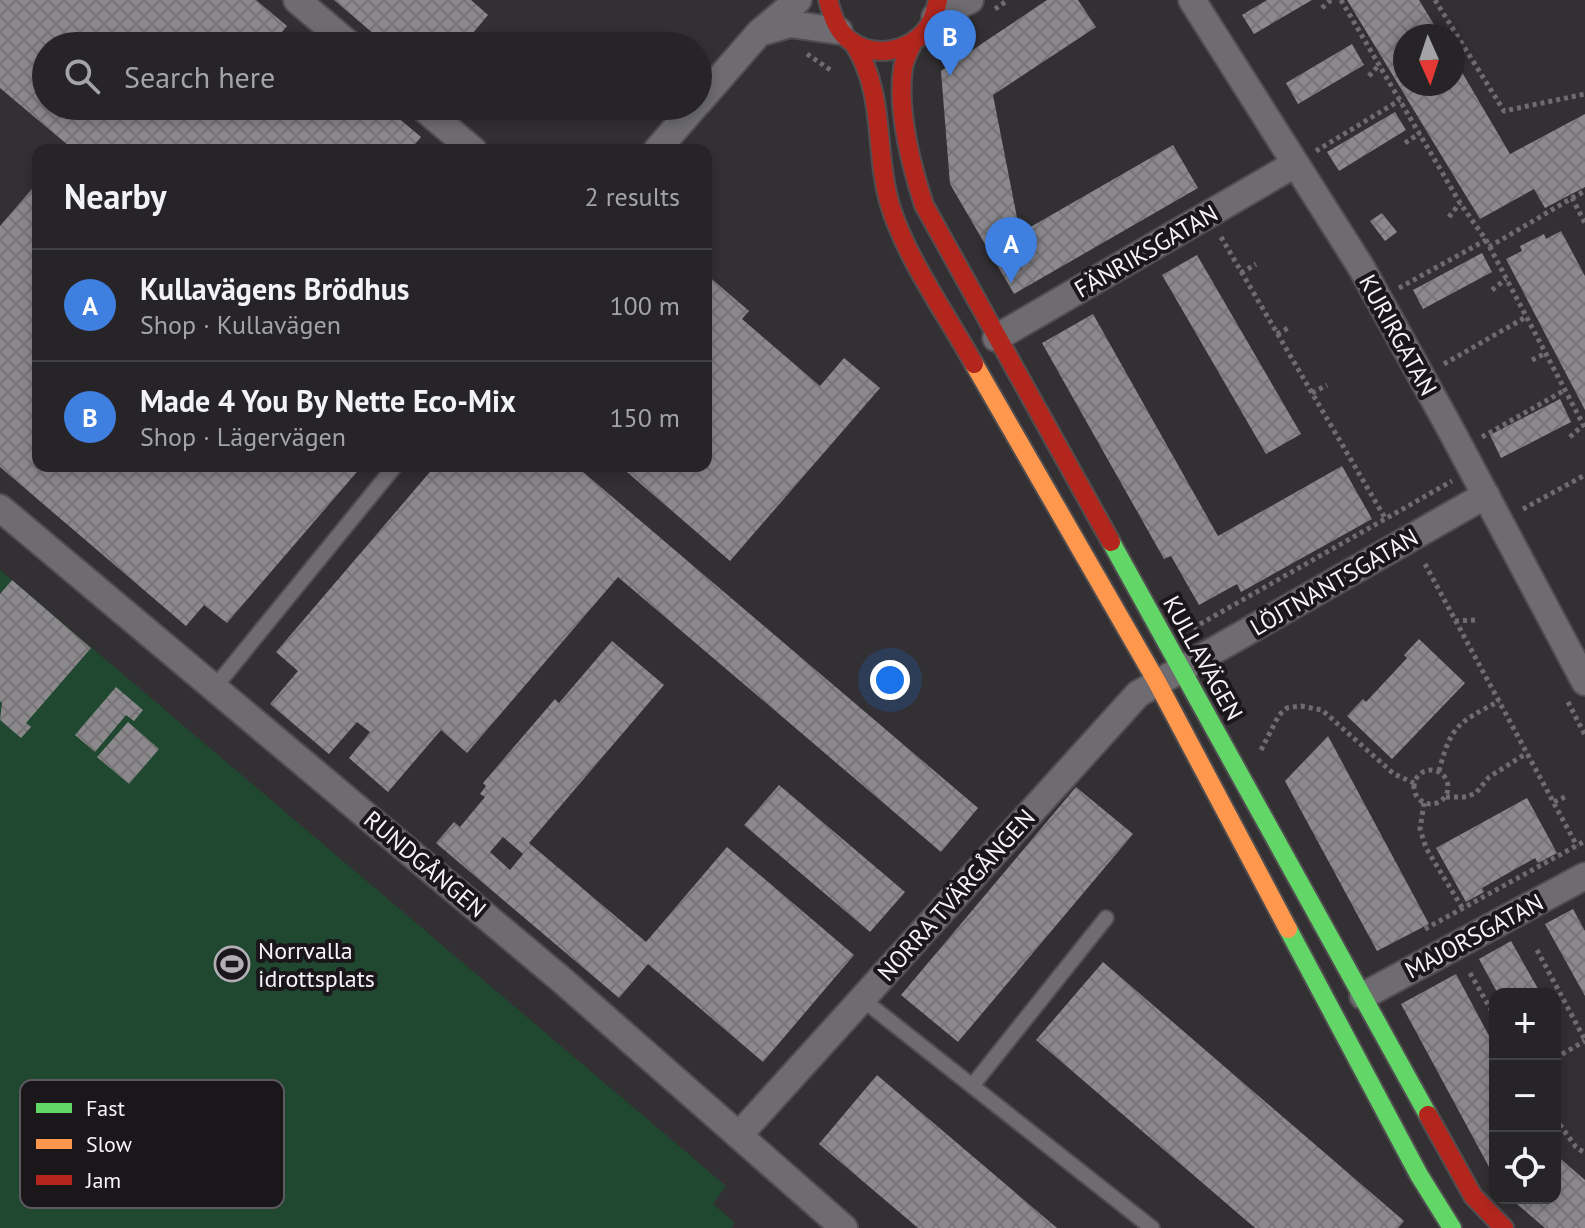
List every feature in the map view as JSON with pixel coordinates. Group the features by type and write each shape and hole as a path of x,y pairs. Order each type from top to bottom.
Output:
{"street":[{"path":"297,0 335,32"},
{"path":"712,87 759,33 798,0"},
{"path":"828,0 829,12 861,53 874,95 891,210 904,241 1157,682 1412,1161 1452,1228"},
{"path":"759,33 790,24 847,38 868,50 898,50 922,37 937,9 970,0"},
{"name":"KURIRGATAN","path":"1192,0 1379,299 1421,377 1475,502 1500,522 1574,688"},
{"name":"KULLAVÄGEN","path":"912,44 903,65 902,93 912,167 924,205 1473,1196 1504,1228"},
{"path":"438,120 466,144"},
{"path":"662,144 683,120"},
{"name":"FÄNRIKSGATAN","path":"996,338 1295,164"},
{"name":"LÖJTNANTSGATAN","path":"1182,668 1475,502"},
{"name":"RUNDGÅNGEN","path":"0,508 563,981 844,1228"},
{"name":"NORRA TVÄRGÅNGEN","path":"740,1134 1138,694 1182,668"},
{"name":"MAJORSGATAN","path":"1363,996 1585,876"}],"lane":[{"path":"215,687 390,472"},
{"path":"972,1086 1106,918"},
{"path":"862,999 1152,1228"}],"path":[{"path":"1322,8 1331,0"},
{"path":"1341,0 1487,244 1546,353 1584,426 1570,437"},
{"path":"1435,0 1504,111 1585,94"},
{"path":"1369,76 1380,64"},
{"path":"1295,164 1401,100"},
{"path":"1405,143 1420,133"},
{"path":"1379,299 1585,191"},
{"path":"1572,198 1585,223"},
{"path":"1449,217 1460,203"},
{"path":"1234,229 1220,237 1385,518"},
{"path":"1241,273 1256,264"},
{"path":"1492,290 1506,279"},
{"path":"1421,377 1526,317"},
{"path":"1277,334 1290,327"},
{"path":"1532,360 1546,353"},
{"path":"1312,393 1327,385"},
{"path":"1188,631 1385,518 1461,467 1565,390"},
{"path":"1443,469 1461,467"},
{"path":"1461,467 1475,502"},
{"path":"1500,522 1585,475"},
{"path":"1425,564 1577,846"},
{"path":"1455,621 1476,620"},
{"path":"1574,688 1585,735"},
{"path":"1439,771 1446,743 1455,727 1499,701"},
{"path":"1256,757 1279,715 1287,708 1311,708 1322,710 1394,774 1414,783"},
{"path":"1446,797 1466,797 1476,793 1489,777 1527,753"},
{"path":"1428,769 1439,771 1447,778 1449,788 1446,797 1436,805 1424,803 1415,795 1414,783 1419,774 1428,769"},
{"path":"1554,802 1567,796"},
{"path":"1424,803 1420,829 1426,848 1463,909"},
{"path":"1416,934 1585,841"},
{"path":"1537,950 1585,1040 1561,1054"},
{"path":"1470,973 1489,1006"},
{"path":"1561,1126 1576,1147 1585,1153"}],"green space":[{"name":"Norrvalla idrottsplats","path":"0,570 726,1186 713,1204 735,1223 731,1228 0,1228"}],"building":[{"path":"0,0 256,0 287,26 282,32 32,32 32,115 0,88"},
{"path":"334,0 471,0 488,15 474,32 372,32"},
{"path":"1047,0 1078,0 1096,27 993,95 1020,233 1173,145 1198,188 1014,294 950,184 941,71"},
{"path":"1267,0 1312,0 1254,34 1242,15"},
{"path":"1347,0 1419,0 1434,24 1393,24 1393,76"},
{"path":"1352,44 1364,65 1298,104 1286,83"},
{"path":"1465,77 1510,154 1585,114 1585,187 1545,208 1534,189 1480,219 1405,96 1465,96"},
{"path":"1395,112 1406,130 1339,171 1327,152"},
{"path":"38,120 401,120 421,137 415,144 67,144"},
{"path":"32,189 32,472 357,472 227,623 204,605 186,626 0,467 0,226"},
{"path":"1382,213 1397,232 1385,241 1370,221"},
{"path":"1561,231 1585,276 1585,410 1506,259 1522,251 1520,246 1544,234 1546,239"},
{"path":"1482,253 1492,272 1423,309 1413,290"},
{"path":"1197,255 1301,434 1266,454 1162,275"},
{"path":"712,279 749,311 742,319 820,386 844,358 880,388 730,561 627,472 712,472"},
{"path":"1093,314 1218,536 1342,466 1372,519 1241,592 1237,584 1199,605 1171,556 1164,559 1042,343"},
{"path":"1560,399 1571,422 1501,458 1490,435"},
{"path":"430,472 583,472 978,808 941,852 618,577 467,753 441,730 388,792 349,758 370,732 357,722 329,754 270,704 298,671 276,652"},
{"path":"12,580 91,648 26,723 31,727 21,738 0,720 0,594"},
{"path":"1419,639 1465,683 1392,759 1347,716 1363,699 1366,702 1407,658 1404,655"},
{"path":"612,641 664,685 529,843 646,942 727,847 854,955 763,1062 648,964 619,998 436,843 454,822 460,827 485,797 480,794 486,786 483,783 555,699 559,703","holes":["503,837 523,854 510,870 490,852"]},
{"path":"116,687 143,710 134,721 126,715 95,752 75,735"},
{"path":"128,722 159,749 129,784 97,757"},
{"path":"1328,736 1429,924 1377,951 1285,781"},
{"path":"779,785 905,892 870,932 744,825"},
{"path":"1076,787 1133,834 958,1042 901,995"},
{"path":"1527,798 1557,853 1538,863 1535,858 1482,888 1484,892 1466,902 1436,848"},
{"path":"1573,909 1585,931 1585,996 1545,924"},
{"path":"1511,941 1538,988 1495,988 1479,959"},
{"path":"1103,962 1404,1221 1398,1228 1255,1228 1036,1040"},
{"path":"1456,974 1489,1036 1489,1167 1401,1004"},
{"path":"877,1075 1057,1228 918,1228 819,1144"},
{"path":"1561,1159 1585,1180 1585,1228 1545,1228 1517,1204 1561,1204"}],"traffic: fast":[{"path":"1111,542 1428,1115"},
{"path":"1288,929 1419,1175 1452,1228"}],"traffic: slow":[{"path":"974,364 1157,682 1288,929"}],"traffic: jam":[{"path":"828,0 840,31 848,39 858,46 880,51 903,47 923,34 938,0"},
{"path":"854,44 871,83 885,185 897,225 916,266 974,364"},
{"path":"912,44 903,68 902,102 910,155 924,205 1111,542"},
{"path":"1428,1115 1473,1196 1504,1228"}],"place":[{"name":"Made 4 You By Nette Eco-Mix","path":"950,76"},
{"name":"Kullavägens Brödhus","path":"1011,283"},
{"name":"Norrvalla idrottsplats","path":"232,964"}]}
